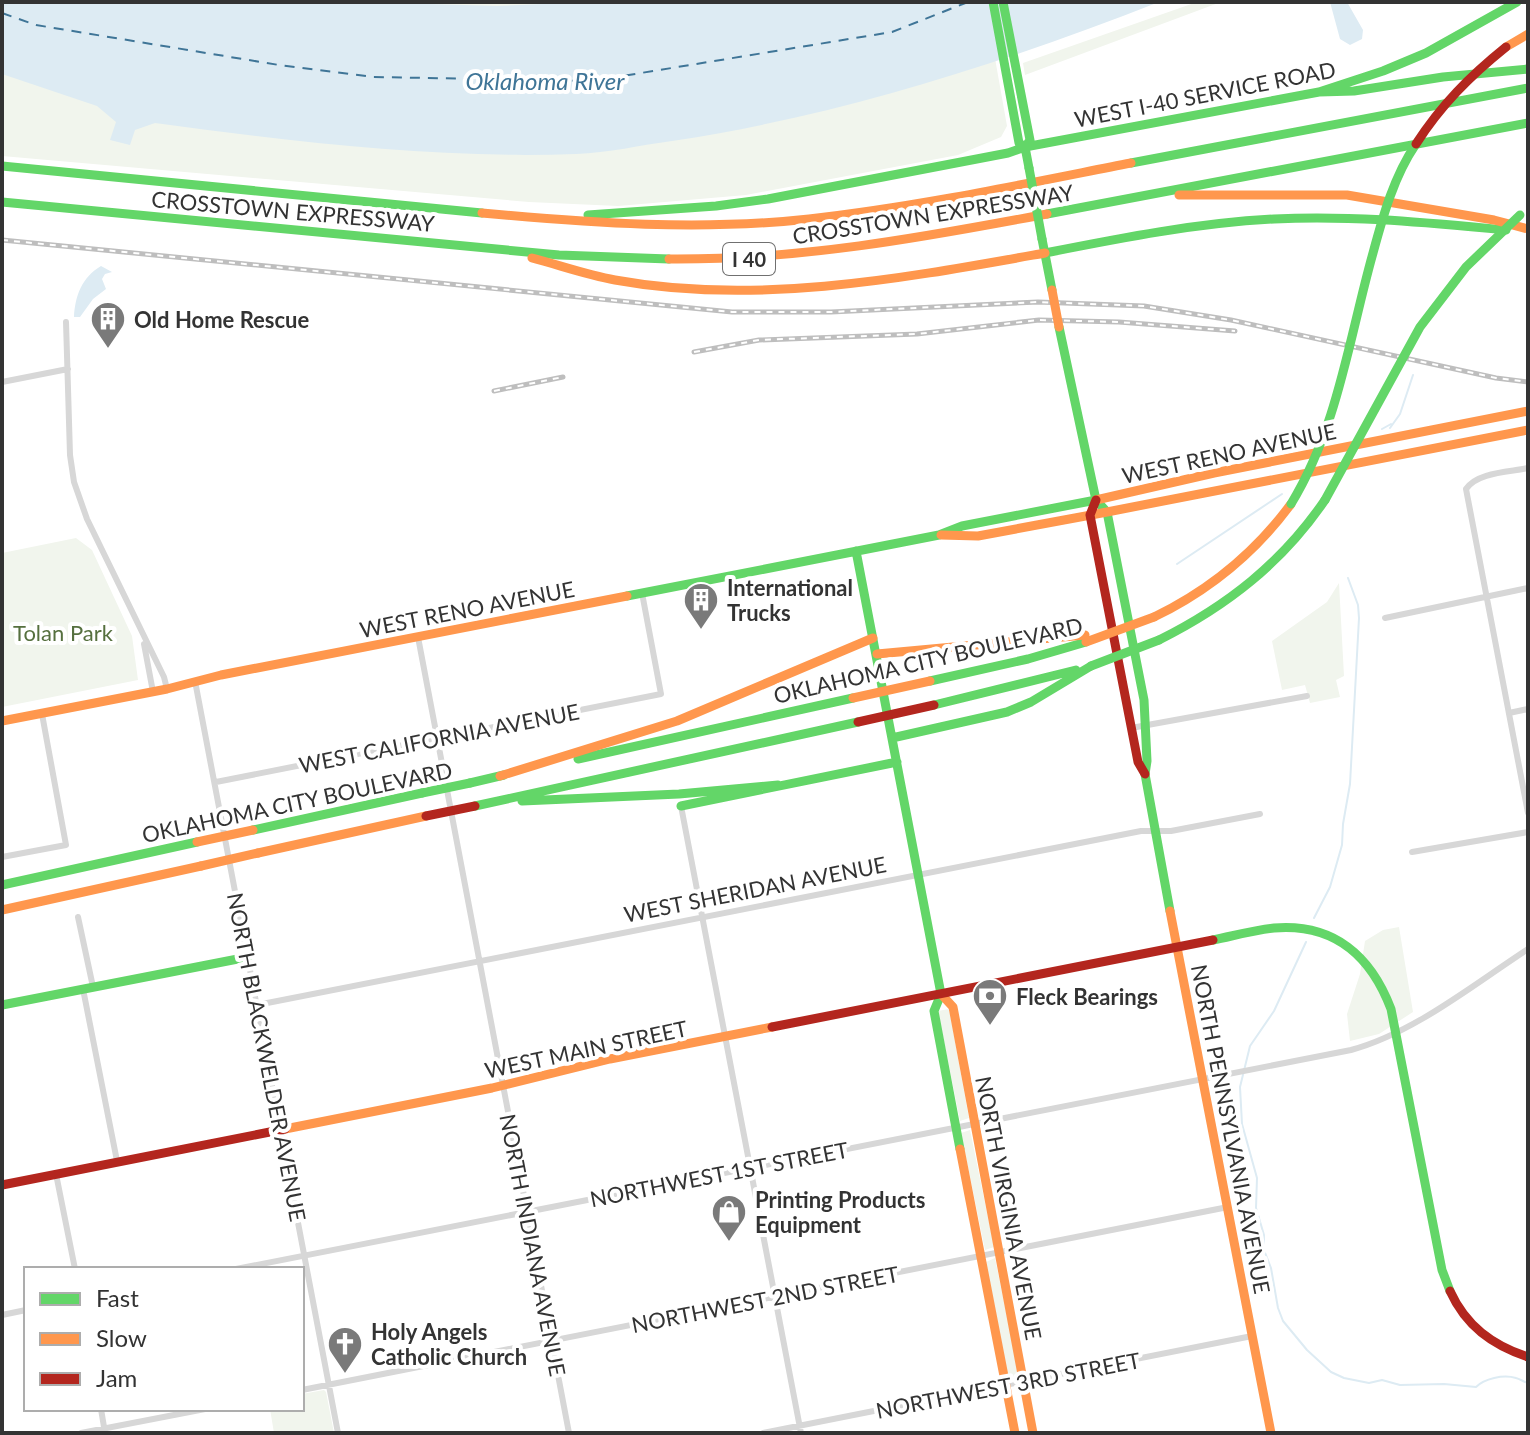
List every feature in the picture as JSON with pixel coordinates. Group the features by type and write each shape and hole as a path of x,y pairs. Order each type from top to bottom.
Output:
{"main road":[{"path":"993,2 1021,124 1030,140 1025,147 1073,401 1096,500 1107,512 1121,580 1146,724 1145,774"},
{"path":"1003,2 1021,124"},
{"name":"WEST I-40 SERVICE ROAD","path":"538,218 716,206 768,199 1319,92 1413,59 1517,2"},
{"name":"OKLAHOMA CITY BOULEVARD","path":"2,885 1028,659 1085,638 1117,631 1192,599 1231,570 1264,539 1291,504 1314,464 1329,427 1376,241 1398,173 1417,138 1439,107 1476,70 1528,34"},
{"path":"1319,92 1354,91 1431,78 1528,69"},
{"name":"CROSSTOWN EXPRESSWAY","path":"2,166 538,218 734,225 860,213 1528,88"},
{"name":"CROSSTOWN EXPRESSWAY","path":"2,202 619,259 735,259 813,254 901,242 1528,123"},
{"path":"1154,194 1347,195 1465,214 1528,230"},
{"name":"OKLAHOMA CITY BOULEVARD","path":"2,910 1012,688 1091,666 1159,640 1208,614 1257,578 1287,551 1345,468 1405,351 1427,316 1467,265 1524,212"},
{"path":"501,249 625,282 722,288 814,287 862,283 1202,225 1303,218 1373,219 1528,230"},
{"name":"WEST RENO AVENUE","path":"2,721 939,535 962,526 1528,411"},
{"name":"WEST RENO AVENUE","path":"939,535 978,536 1528,430"},
{"path":"1277,460 1281,478"},
{"path":"1096,500 1090,515 1138,762 1145,774"},
{"name":"NORTH VIRGINIA AVENUE","path":"856,551 941,994 953,1007 1033,1433"},
{"path":"1104,592 1121,580"},
{"path":"500,776 677,721 873,638"},
{"path":"877,654 1085,638"},
{"path":"892,738 1007,712 1045,694 1091,666"},
{"path":"1122,681 1141,685"},
{"path":"681,806 897,762"},
{"name":"NORTH PENNSYLVANIA AVENUE","path":"1145,774 1271,1433"},
{"path":"488,803 679,794 778,785"},
{"name":"WEST MAIN STREET","path":"2,1185 503,1086 610,1059 941,994 1285,927 1308,929 1331,936 1355,950 1373,968 1387,995 1442,1270 1450,1295 1463,1317 1484,1337 1507,1351 1528,1357"},
{"path":"2,1005 248,957"},
{"name":"NORTH VIRGINIA AVENUE","path":"941,994 934,1011 1015,1433"}],"street":[{"path":"66,322 70,455 74,482 87,519 167,689"},
{"path":"2,382 68,369"},
{"path":"1528,468 1481,477 1466,489 1528,813"},
{"path":"1385,618 1528,588"},
{"name":"WEST CALIFORNIA AVENUE","path":"216,782 661,694 642,593"},
{"path":"142,637 153,692"},
{"name":"NORTH INDIANA AVENUE","path":"418,637 569,1433"},
{"name":"NORTH BLACKWELDER AVENUE","path":"195,681 338,1433"},
{"path":"1131,728 1307,696"},
{"path":"1509,713 1528,709"},
{"path":"2,857 66,845 42,714"},
{"path":"681,806 800,1430"},
{"name":"WEST SHERIDAN AVENUE","path":"257,1005 1141,831 1171,831 1260,814"},
{"path":"1412,852 1528,832"},
{"path":"78,917 117,1161"},
{"name":"NORTHWEST 1ST STREET","path":"246,1267 1351,1050 1396,1032 1528,949"},
{"path":"56,1174 75,1267"},
{"name":"NORTHWEST 2ND STREET","path":"304,1390 1228,1207"},
{"path":"2,1315 24,1310"},
{"name":"NORTHWEST 3RD STREET","path":"763,1433 800,1430 1252,1336"},
{"path":"101,1411 105,1431"},
{"path":"81,1433 105,1431 196,1411"}],"green space":[{"name":"Oklahoma River","path":"2,2 985,2 1007,126 1001,137 958,155 746,195 618,206 529,202 2,156"},
{"path":"1197,2 1221,2 1025,75 1023,63"},
{"name":"Tolan Park","path":"76,538 92,550 132,636 138,680 2,707 2,553"},
{"path":"1339,583 1344,676 1336,680 1340,697 1310,703 1305,685 1282,690 1272,641 1327,602"},
{"path":"1399,927 1413,1012 1379,1034 1350,1041 1347,1014 1360,974 1365,941 1383,930"},
{"path":"949,1009 969,1118 960,1121 938,1011"},
{"path":"970,1130 994,1247 985,1250 961,1133"},
{"path":"995,1258 1018,1371 1014,1377 1008,1376 986,1262"},
{"path":"326,1392 334,1433 274,1433 270,1411 304,1411 304,1394"}],"water":[{"name":"Oklahoma River","path":"2,2 363,2 497,6 588,2 1159,2 980,66 797,117 612,151 523,155 365,148 155,123 135,130 130,145 110,140 116,122 97,106 2,74"},
{"path":"1330,2 1347,2 1363,30 1362,39 1350,45 1340,39"},
{"path":"101,266 112,272 102,279 106,289 93,299 80,317 74,317 81,288"}],"waterway":[{"path":"1390,428 1400,414 1413,375"},
{"path":"1382,429 1391,424"},
{"path":"1177,564 1282,494"},
{"path":"1314,918 1330,887 1342,845 1350,784 1359,618 1358,605 1348,578"},
{"path":"1306,942 1274,1011 1250,1046 1240,1087 1242,1124 1257,1178 1256,1208 1283,1321 1307,1350 1331,1372 1344,1378 1369,1383 1382,1380 1400,1385 1476,1387 1500,1377 1528,1383"}],"ferry route":[{"path":"2,13 36,25 279,65 373,77 592,81 892,32 968,2"}],"railway":[{"path":"2,240 732,312 831,312 1038,302 1144,306 1231,320 1496,378 1528,382"},
{"path":"694,352 759,340 917,334 1039,320 1119,322 1235,331"},
{"path":"494,391 563,377"}],"traffic: fast":[{"path":"993,2 1019,143 1025,147"},
{"path":"1003,2 1030,140 1025,147 1029,168"},
{"path":"1025,147 1319,92 1426,53 1517,2"},
{"path":"1319,92 1354,91 1443,77 1528,69"},
{"path":"1131,163 1528,88"},
{"path":"1047,214 1528,123"},
{"path":"1291,504 1307,475 1331,413 1385,211 1401,169 1416,144"},
{"path":"588,215 768,199 1008,153 1025,147"},
{"path":"2,166 482,213"},
{"path":"1029,168 1042,239"},
{"path":"2,202 559,255 669,259"},
{"path":"1325,500 1420,327 1466,267 1520,215"},
{"path":"1045,253 1188,228 1274,219 1361,219 1506,230"},
{"path":"1042,239 1052,290"},
{"path":"1059,327 1096,500 1107,512 1144,700 1145,774 1170,911"},
{"path":"627,596 939,535 962,526 1096,500"},
{"path":"1159,640 1208,613 1251,581 1290,544 1325,500"},
{"path":"856,551 941,994 934,1011 960,1149"},
{"path":"1091,666 1159,640"},
{"path":"930,681 1028,659 1086,642"},
{"path":"892,738 1007,712 1031,702 1091,666"},
{"path":"934,705 1076,670"},
{"path":"578,759 853,698"},
{"path":"475,806 858,722"},
{"path":"681,806 897,762"},
{"path":"470,783 504,775"},
{"path":"422,793 470,783"},
{"path":"522,801 679,794 778,785"},
{"path":"253,830 422,793"},
{"path":"2,885 197,842"},
{"path":"1213,940 1274,928 1315,931 1348,947 1373,973 1391,1009 1442,1270 1450,1291"},
{"path":"2,1005 248,957"}],"traffic: slow":[{"path":"1506,47 1528,34"},
{"path":"482,213 645,224 768,223 930,202 1131,163"},
{"path":"1179,195 1347,195 1494,220 1528,229"},
{"path":"669,259 812,252 1047,214"},
{"path":"532,258 615,280 722,290 831,286 1045,253"},
{"path":"1052,290 1059,327"},
{"path":"1096,500 1214,473 1528,411"},
{"path":"1107,512 1528,430"},
{"path":"1154,617 1194,595 1230,569 1262,539 1291,504"},
{"path":"941,535 978,536 1107,512"},
{"path":"2,721 627,596"},
{"path":"1086,642 1154,617"},
{"path":"877,654 1085,635"},
{"path":"500,776 677,721 873,638"},
{"path":"853,698 930,681"},
{"path":"258,853 426,816"},
{"path":"197,842 253,830"},
{"path":"201,866 258,853"},
{"path":"2,910 201,866"},
{"path":"1170,911 1271,1433"},
{"path":"941,994 953,1007 1033,1433"},
{"path":"285,1129 772,1027"},
{"path":"960,1149 1015,1433"}],"traffic: jam":[{"path":"1416,144 1457,92 1506,47"},
{"path":"1096,500 1090,515 1138,762 1145,774"},
{"path":"858,722 934,705"},
{"path":"426,816 475,806"},
{"path":"772,1027 1213,940"},
{"path":"2,1185 285,1129"},
{"path":"1450,1291 1464,1314 1482,1333 1503,1347 1528,1357"}],"place":[{"name":"Old Home Rescue","path":"108,350"},
{"name":"International Trucks","path":"701,631"},
{"name":"Fleck Bearings","path":"990,1027"},
{"name":"Printing Products Equipment","path":"729,1243"},
{"name":"Holy Angels Catholic Church","path":"345,1375"}]}
